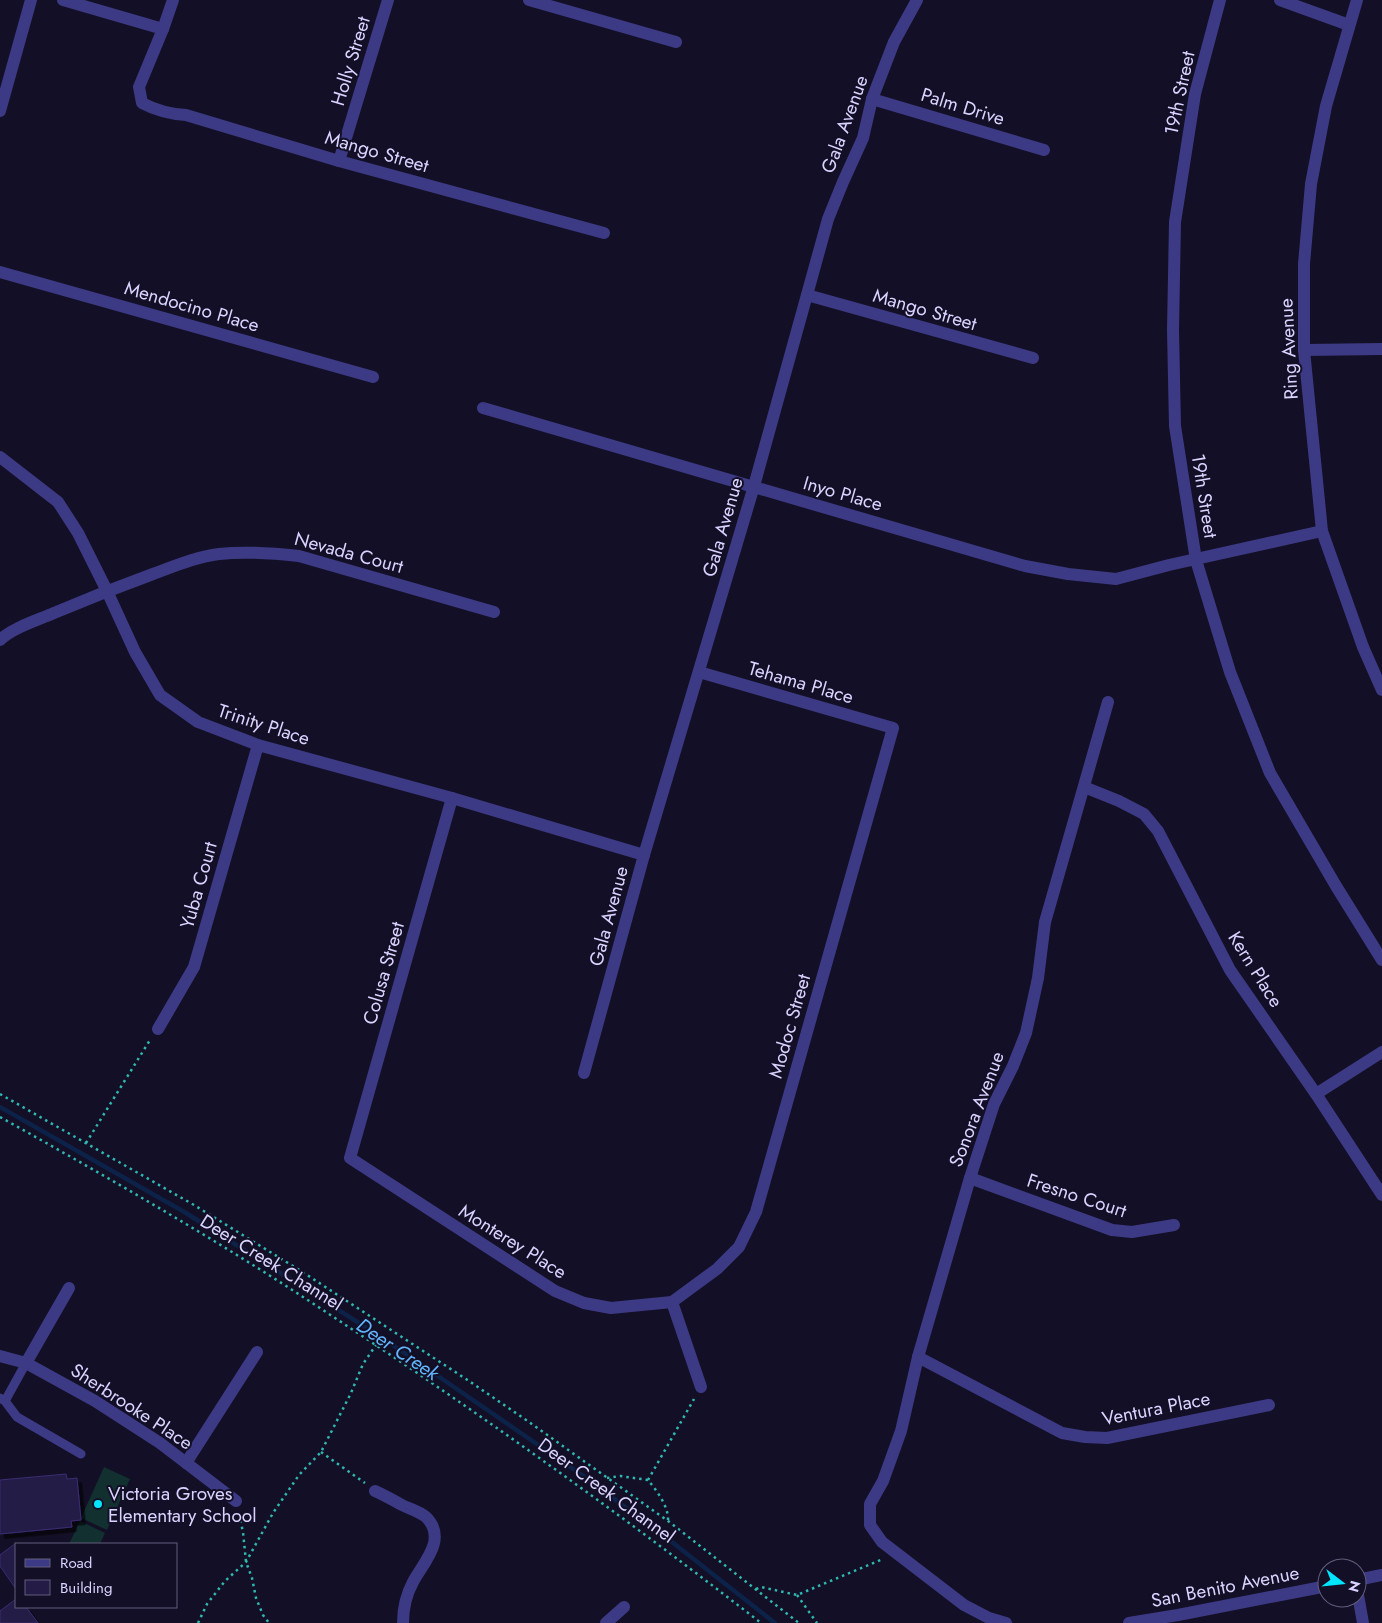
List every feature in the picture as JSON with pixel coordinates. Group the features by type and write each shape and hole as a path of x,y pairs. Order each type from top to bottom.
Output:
{"street":[{"path":"0,111 31,0"},
{"path":"63,0 163,29 173,0"},
{"name":"Holly Street","path":"339,161 388,0"},
{"path":"529,0 676,42"},
{"name":"Gala Avenue","path":"584,1073 644,855 754,486 828,220 863,138 872,98 894,42 917,0"},
{"name":"19th Street","path":"1220,0 1195,94 1175,222 1173,330 1176,426 1196,560 1230,672 1270,773 1382,960"},
{"path":"1280,0 1349,25"},
{"name":"Ring Avenue","path":"1356,0 1326,106 1311,184 1304,264 1304,350 1322,531 1363,647 1382,690"},
{"name":"Mango Street","path":"163,29 139,87 142,103 155,110 169,114 186,115 339,161 604,233"},
{"name":"Palm Drive","path":"872,98 1044,150"},
{"name":"Mendocino Place","path":"0,272 373,377"},
{"name":"Mango Street","path":"807,295 1033,358"},
{"path":"1304,350 1382,349"},
{"name":"Inyo Place","path":"483,408 1025,566 1068,574 1116,579 1196,560"},
{"name":"Trinity Place","path":"0,457 58,502 78,533 135,652 160,695 198,722 258,745 452,798 644,855"},
{"path":"1196,560 1322,531"},
{"name":"Nevada Court","path":"0,640 37,620 107,591 192,560 220,554 275,553 299,556 494,612"},
{"name":"Tehama Place","path":"698,672 893,728"},
{"name":"Sonora Avenue","path":"897,1553 882,1542 870,1525 870,1504 883,1481 901,1430 918,1357 970,1178 994,1104 1026,1034 1038,978 1045,922 1108,702"},
{"name":"Modoc Street","path":"672,1302 717,1269 739,1247 756,1212 893,728"},
{"name":"Yuba Court","path":"158,1028 194,967 258,745"},
{"name":"Kern Place","path":"1084,787 1119,801 1144,814 1158,831 1230,970 1316,1094 1382,1195"},
{"name":"Colusa Street","path":"350,1158 452,798"},
{"path":"1316,1094 1382,1052"},
{"name":"Monterey Place","path":"350,1158 555,1291 584,1303 611,1308 672,1302"},
{"name":"Fresno Court","path":"970,1178 1112,1230 1132,1232 1174,1225"},
{"path":"26,1363 69,1288"},
{"path":"672,1302 701,1388"},
{"path":"186,1463 257,1352"},
{"name":"Sherbrooke Place","path":"0,1356 26,1363 95,1401 160,1443 236,1501"},
{"name":"Ventura Place","path":"918,1357 1062,1433 1085,1438 1107,1438 1269,1404"},
{"path":"375,1491 420,1513 427,1519 433,1530 434,1542 430,1555 413,1582 406,1598 403,1623"},
{"path":"897,1553 964,1605 989,1618 1006,1623"},
{"path":"1367,1578 1382,1575"},
{"name":"San Benito Avenue","path":"1129,1623 1178,1619 1317,1588"},
{"path":"606,1623 624,1607"},
{"path":"1360,1608 1363,1623"}],"lane":[{"path":"26,1363 2,1400 17,1417 81,1454"}],"path":[{"path":"86,1143 158,1028"},
{"path":"0,1094 194,1205 301,1271 477,1386 668,1522 799,1623"},
{"name":"Deer Creek Channel","path":"0,1117 126,1188 217,1243 376,1345 584,1488 760,1623"},
{"path":"198,1623 208,1604 225,1581 246,1562 273,1512 300,1475 321,1452 351,1393 363,1364 376,1345"},
{"path":"648,1480 701,1388"},
{"path":"321,1452 375,1491"},
{"path":"606,1478 620,1476 648,1480 656,1490 669,1514 668,1522"},
{"path":"236,1501 243,1532 246,1562 256,1598 263,1615 269,1623"},
{"path":"756,1589 761,1587 797,1595 897,1553"},
{"path":"797,1595 816,1623"}],"green space":[{"path":"104,1467 130,1479 107,1530 81,1518"},
{"path":"80,1521 105,1533 100,1543 69,1543"}],"building":[{"path":"66,1474 67,1479 77,1478 81,1520 71,1521 72,1527 0,1534 0,1480"},
{"path":"15,1544 15,1588 0,1566 0,1555"},
{"path":"15,1600 15,1608 27,1608 38,1623 0,1623 0,1611"}],"waterway":[{"name":"Deer Creek","path":"0,1107 186,1213 381,1337 582,1475 663,1535 775,1623"}],"place":[{"name":"Victoria Groves Elementary School","path":"98,1504"}]}
